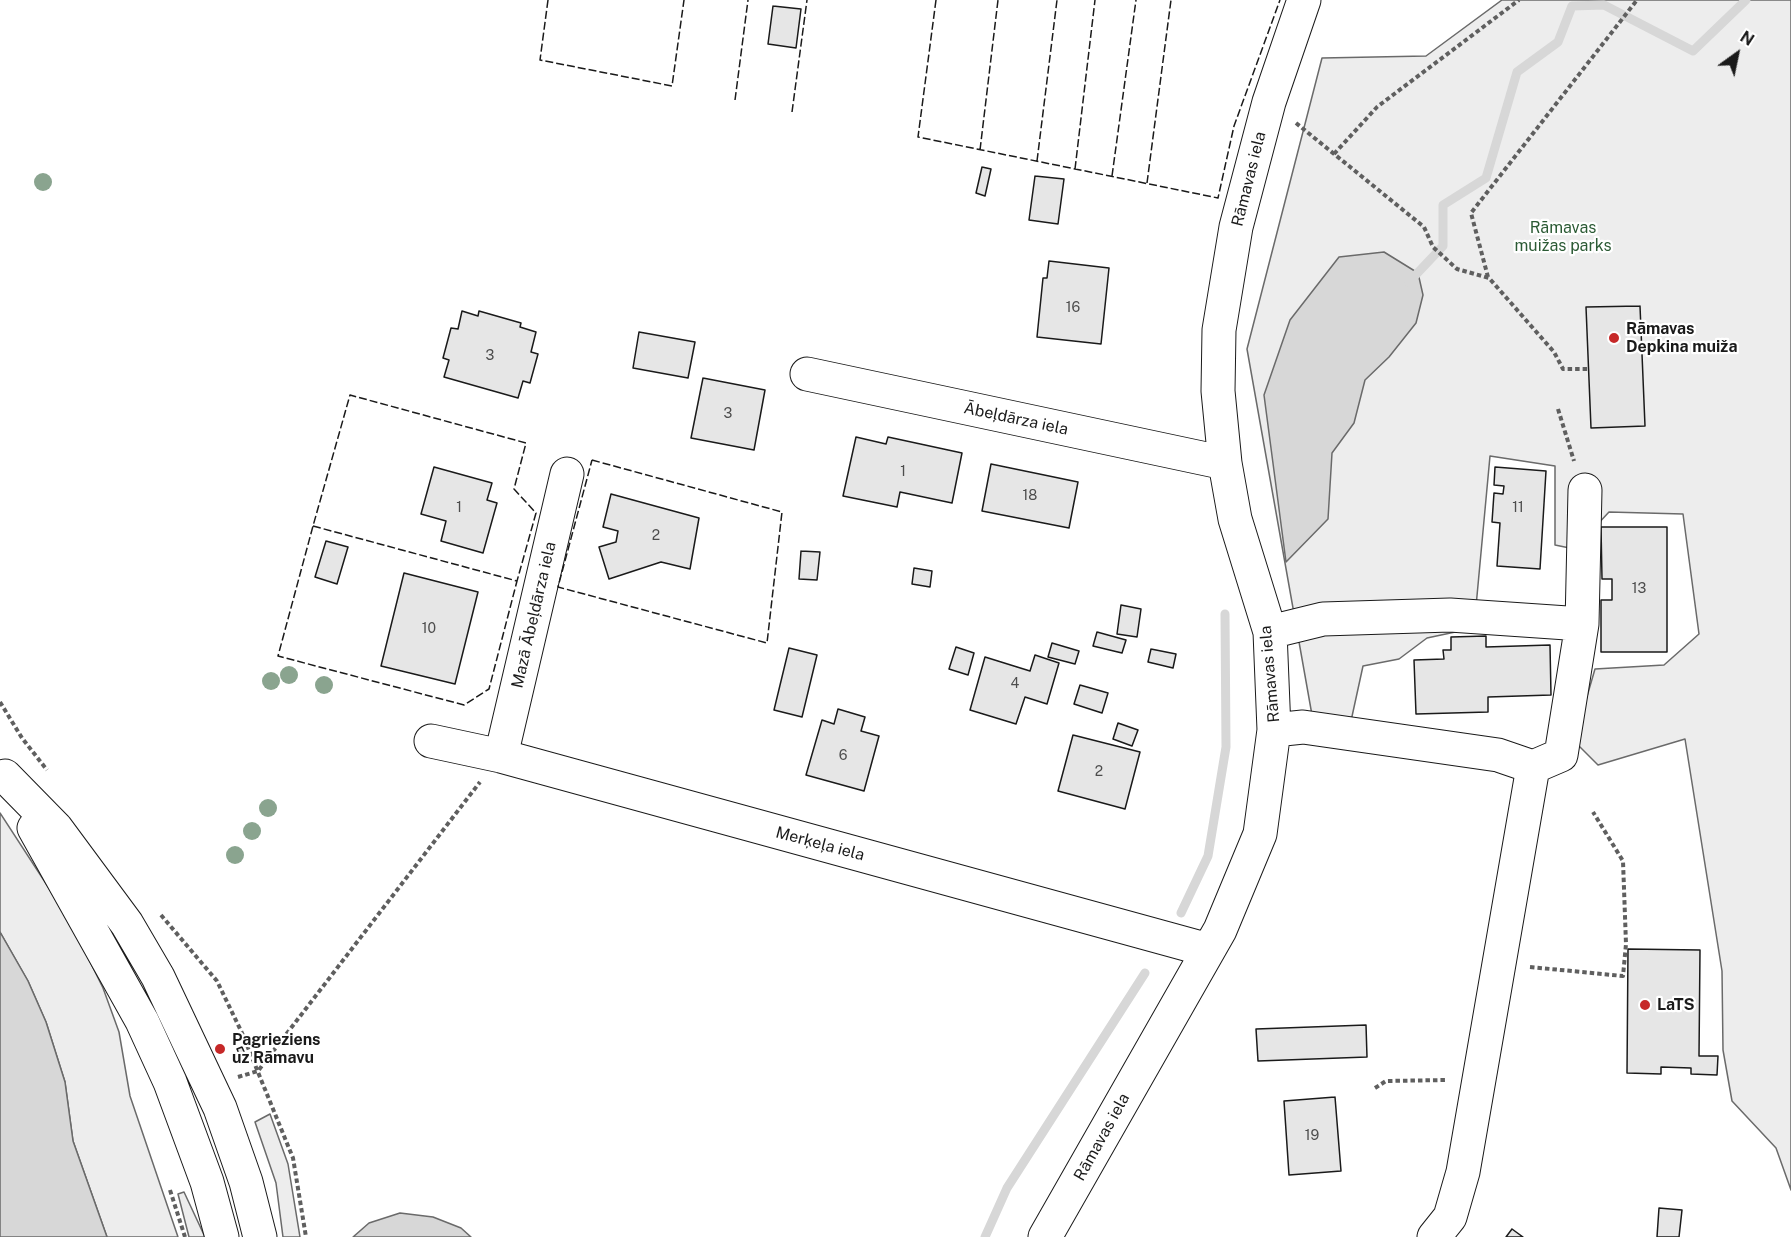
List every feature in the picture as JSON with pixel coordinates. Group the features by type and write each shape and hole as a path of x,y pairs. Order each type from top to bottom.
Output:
{"street":[{"name":"Rāmavas iela","path":"1045,1237 1220,930 1260,834 1274,730 1270,632 1235,519 1225,464 1218,391 1219,330 1236,227 1269,102 1304,0"},
{"name":"Ābeļdārza iela","path":"807,374 1225,464"},
{"name":"Mazā Ābeļdārza iela","path":"501,756 567,474"},
{"path":"1274,730 1303,728 1498,755 1533,767 1562,754 1582,624 1585,490"},
{"path":"1270,632 1323,619 1450,615 1582,624"},
{"name":"Merķeļa iela","path":"431,741 501,756 1208,950"},
{"path":"1434,1237 1450,1217 1463,1172 1533,767"},
{"path":"2,773 142,1022 170,1082 207,1182 222,1237"},
{"path":"2,773 56,828 127,924 158,977 220,1108 246,1182 260,1237"}],"path":[{"path":"1334,154 1377,107 1519,0"},
{"path":"1588,369 1563,369 1554,352 1489,278 1471,213 1611,37 1637,0"},
{"path":"1269,102 1424,227 1433,247 1457,269 1489,278"},
{"path":"1558,409 1569,448 1585,490"},
{"path":"231,1079 258,1071 501,756"},
{"path":"1497,965 1623,976 1626,944 1623,861 1593,812"},
{"path":"1375,1088 1386,1082 1478,1080"},
{"path":"170,1190 184,1237"}],"green space":[{"name":"Rāmavas muižas parks","path":"1502,0 1791,0 1791,1190 1776,1148 1732,1101 1723,1050 1722,971 1685,739 1598,765 1574,741 1595,669 1664,665 1699,634 1683,514 1609,512 1595,527 1594,553 1555,545 1555,466 1490,456 1474,628 1427,638 1399,659 1363,666 1351,721 1312,715 1247,349 1322,58 1426,56"},
{"path":"0,813 69,919 103,988 119,1032 130,1096 178,1237 107,1237 73,1141 65,1082 46,1022 28,981 0,932"},
{"path":"270,1114 288,1164 300,1237 283,1237 276,1183 255,1122"},
{"path":"184,1192 205,1237 189,1237 178,1194"}],"shaded area":[{"path":"1384,252 1418,273 1423,295 1416,323 1389,357 1365,380 1354,423 1332,453 1328,519 1286,562 1264,395 1290,320 1339,257"},
{"path":"0,932 28,981 46,1022 65,1082 73,1141 107,1237 0,1237"},
{"path":"400,1213 433,1217 461,1228 471,1237 353,1237 369,1223"}],"building":[{"path":"773,6 801,9 796,48 768,44"},
{"path":"982,167 991,169 985,196 976,193"},
{"path":"1035,176 1064,179 1058,224 1029,220"},
{"path":"1049,261 1109,268 1101,344 1037,337 1043,278 1047,278"},
{"name":"Rāmavas Depkina muiža","path":"1640,306 1645,426 1591,428 1586,307"},
{"path":"462,311 478,316 479,311 521,323 520,327 536,332 531,352 538,354 530,383 523,381 518,398 444,377 449,360 443,358 451,328 458,329"},
{"path":"639,332 695,342 688,378 633,368"},
{"path":"703,378 765,390 754,450 691,438"},
{"path":"856,437 886,444 888,437 962,453 952,503 900,492 897,507 843,496"},
{"path":"991,464 1078,482 1069,528 982,511"},
{"path":"434,467 492,483 487,500 497,503 483,553 441,541 446,521 421,514"},
{"path":"1495,467 1546,471 1540,569 1497,566 1500,523 1492,522 1494,493 1503,494 1504,486 1494,485"},
{"path":"611,494 699,518 690,569 661,562 609,579 599,547 616,542 618,531 603,527"},
{"path":"1601,527 1667,527 1667,652 1601,652 1601,600 1612,600 1612,579 1602,579"},
{"path":"326,541 348,547 337,584 315,577"},
{"path":"801,551 820,552 817,580 799,579"},
{"path":"914,568 932,571 930,587 912,584"},
{"path":"404,573 478,592 455,684 381,666"},
{"path":"1121,605 1141,609 1137,637 1117,634"},
{"path":"1097,632 1126,640 1122,653 1093,646"},
{"path":"1486,636 1486,647 1550,645 1551,695 1488,697 1488,712 1416,714 1414,660 1444,659 1443,650 1451,650 1451,637"},
{"path":"1052,643 1079,651 1075,664 1048,657"},
{"path":"956,647 974,653 968,675 949,669"},
{"path":"789,648 817,655 802,717 774,710"},
{"path":"1151,649 1176,654 1173,668 1148,662"},
{"path":"1035,655 1059,663 1047,704 1025,697 1016,724 970,710 985,657 1030,671"},
{"path":"1080,685 1108,693 1102,713 1074,704"},
{"path":"838,709 865,717 861,731 879,736 864,791 806,775 822,720 834,724"},
{"path":"1118,723 1138,730 1132,746 1113,739"},
{"path":"1073,735 1140,752 1125,809 1058,791"},
{"path":"1628,949 1700,950 1699,1056 1718,1056 1717,1075 1691,1074 1691,1068 1661,1067 1661,1074 1627,1073"},
{"path":"1366,1025 1367,1057 1258,1061 1256,1029"},
{"path":"242,1047 248,1061 243,1063 237,1049"},
{"path":"1335,1097 1341,1171 1289,1175 1284,1101"},
{"path":"1659,1208 1682,1210 1679,1237 1657,1237"},
{"path":"1512,1229 1523,1237 1506,1237"}],"waterway":[{"path":"1409,282 1443,246 1443,205 1486,178 1517,72 1558,42 1572,6 1604,5 1693,51 1746,0"},
{"path":"1181,913 1208,856 1226,747 1225,614"},
{"path":"985,1237 1007,1188 1145,973"}],"fence":[{"path":"548,0 540,60 672,86 684,0"},
{"path":"735,100 748,0"},
{"path":"792,112 807,0"},
{"path":"936,0 918,137 1218,198 1234,126 1280,0"},
{"path":"980,150 998,0"},
{"path":"1037,161 1057,0"},
{"path":"1075,169 1095,0"},
{"path":"1112,176 1136,0"},
{"path":"1147,183 1171,0"},
{"path":"313,526 517,581 489,689 464,705 278,656 313,526 350,395 526,443 514,489 536,513 517,581"},
{"path":"592,460 782,512 767,643 558,587 592,460"}],"place":[{"name":"Rāmavas Depkina muiža","path":"1614,338"},
{"name":"LaTS","path":"1645,1005"},
{"name":"Pagrieziens uz Rāmavu","path":"220,1049"}]}
